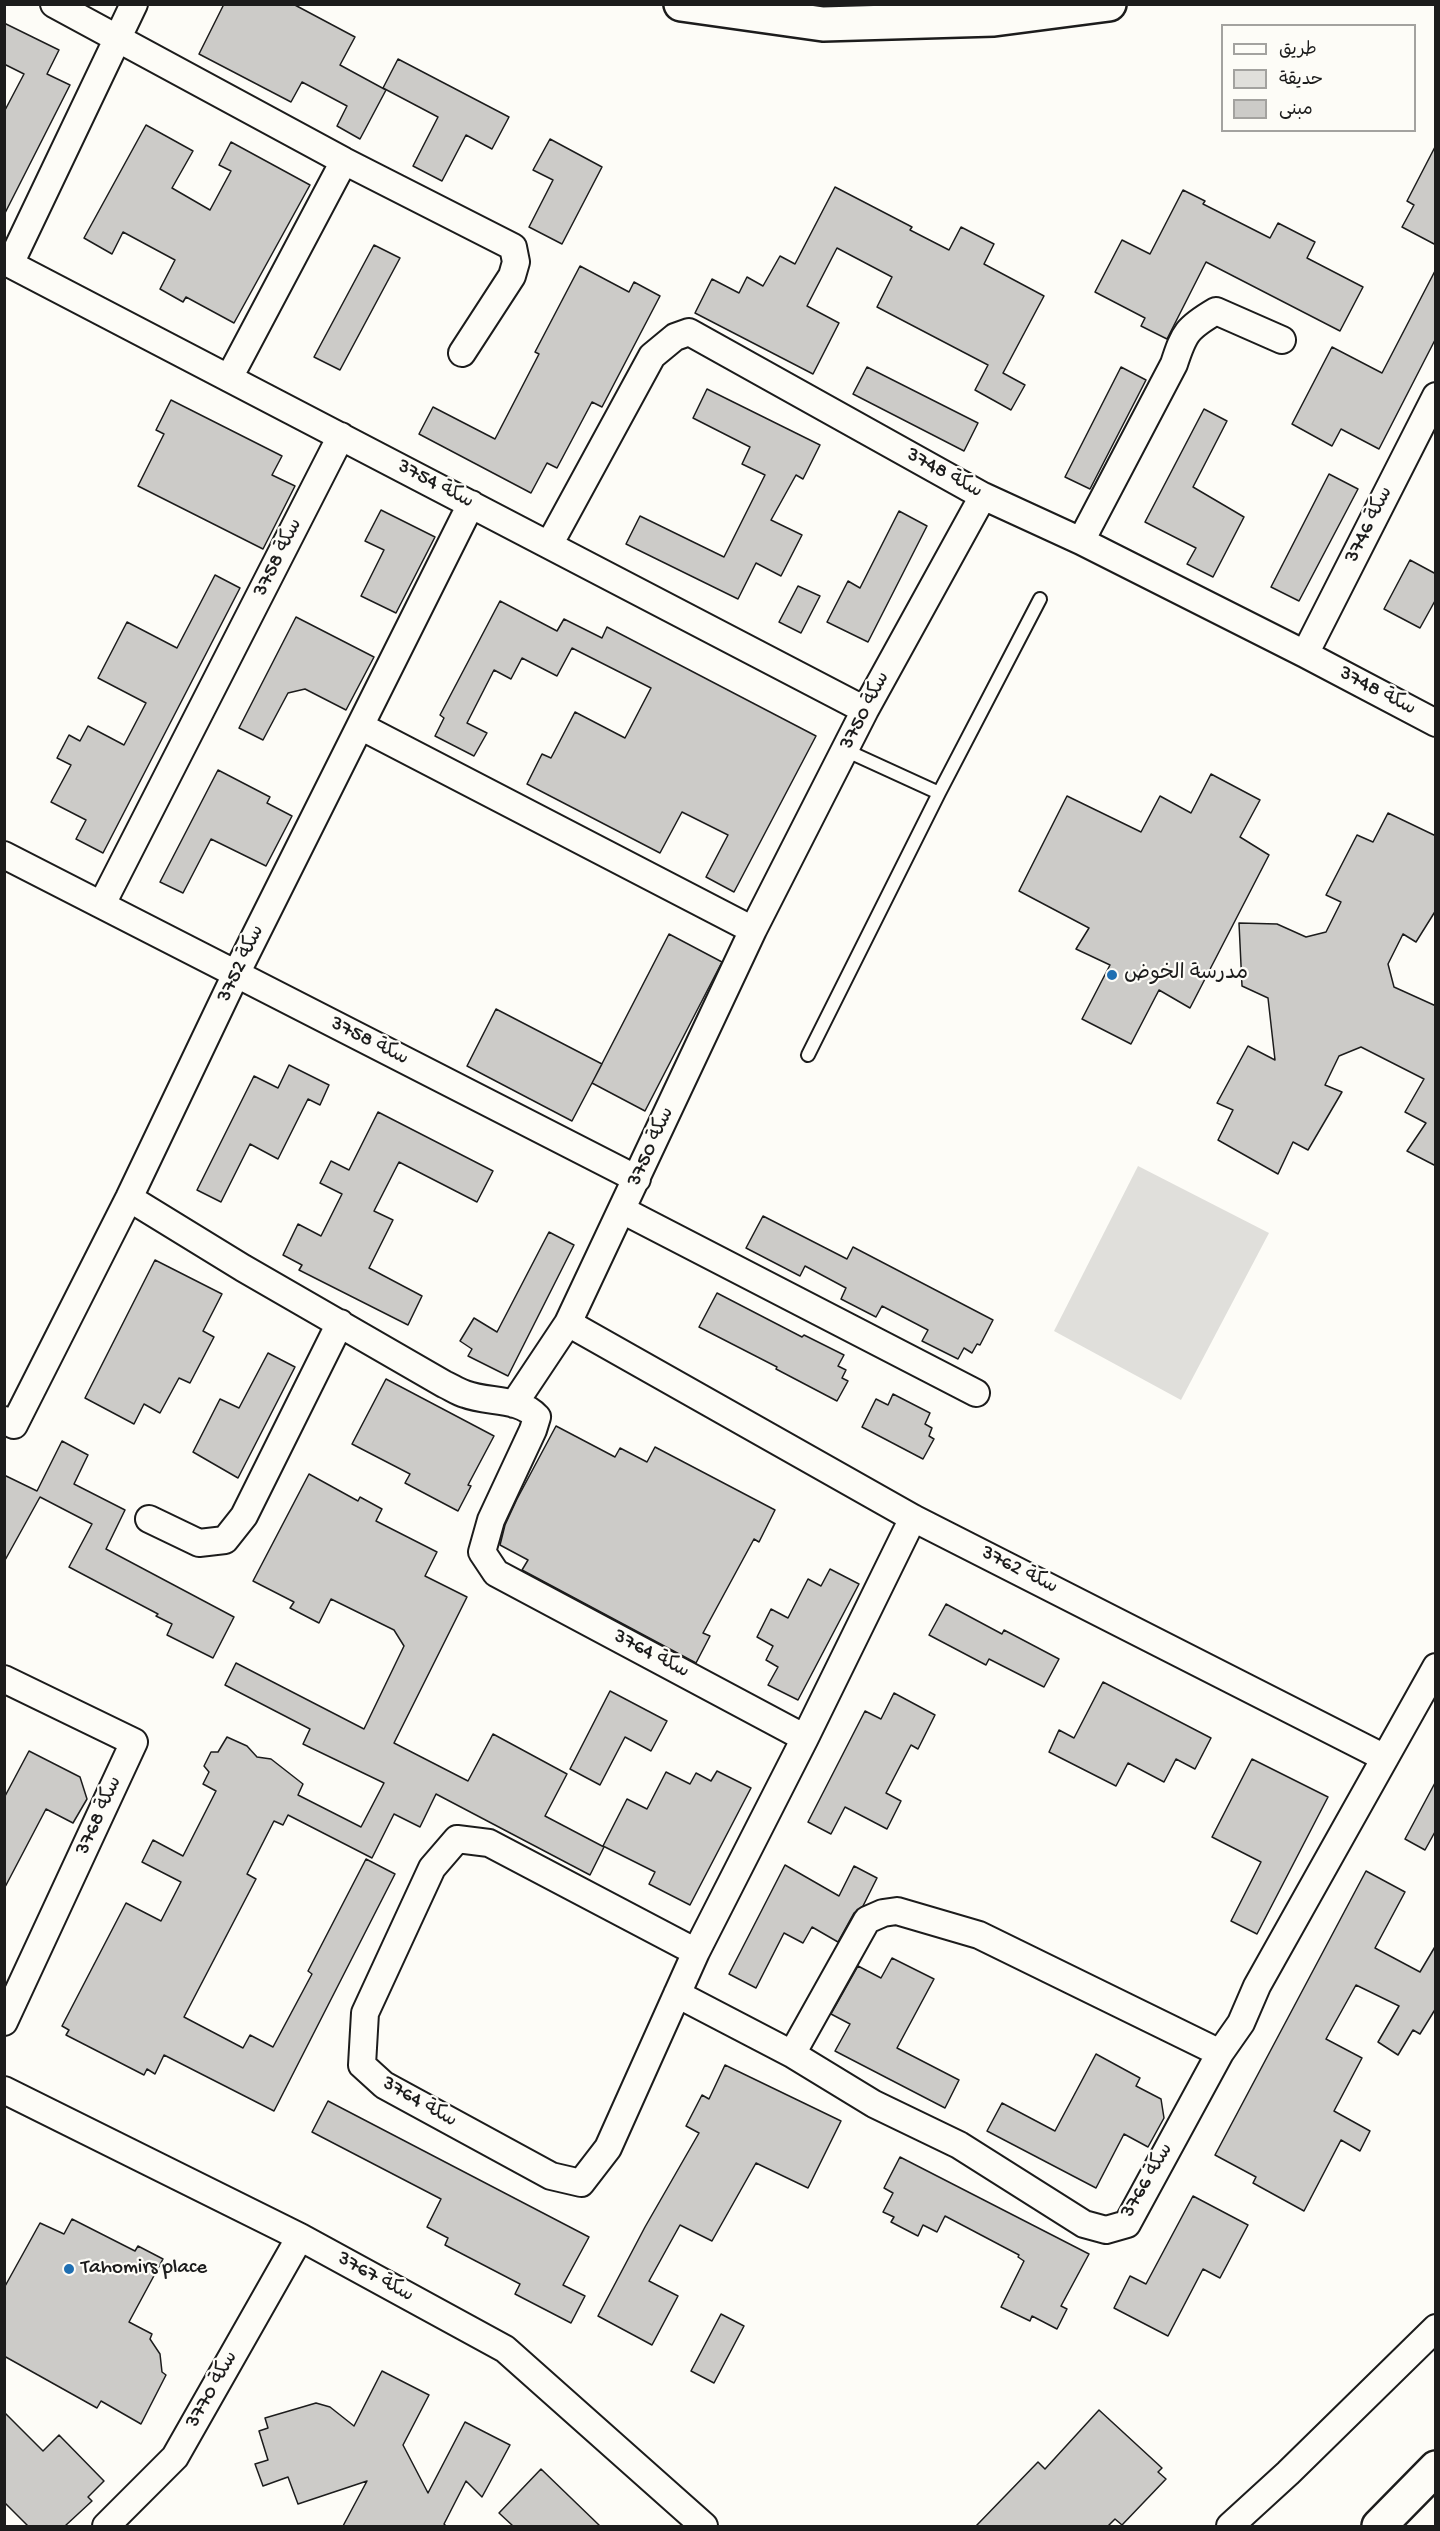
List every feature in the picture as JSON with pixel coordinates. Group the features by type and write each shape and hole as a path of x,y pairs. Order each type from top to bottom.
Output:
{"street":[{"path":"54,4 345,161 513,247 516,262 512,276 462,353"},
{"path":"7,262 134,4"},
{"path":"681,4 823,24 994,19 1108,4"},
{"path":"229,378 345,161"},
{"name":"سكة 3754","path":"7,262 865,710"},
{"path":"1081,542 1192,325 1216,311 1282,340"},
{"name":"سكة 3748","path":"549,545 652,356 675,337 689,332 983,496 1081,542 1305,654 1436,723"},
{"name":"سكة 3746","path":"1305,654 1436,396"},
{"name":"سكة 3758","path":"102,904 341,436"},
{"name":"سكة 3750","path":"514,1404 568,1323 753,930 865,710 983,496"},
{"name":"سكة 3752","path":"9,1422 129,1198 236,975 471,504"},
{"path":"360,726 753,930"},
{"name":"سكة 3758","path":"4,855 637,1179"},
{"path":"129,1198 243,1268 465,1395 514,1404"},
{"path":"622,1210 976,1393"},
{"path":"149,1520 199,1543 225,1540 244,1516 340,1323"},
{"name":"سكة 3762","path":"568,1323 913,1518 1385,1758"},
{"name":"سكة 3764","path":"514,1404 531,1410 537,1417 490,1520 482,1552 496,1573 806,1737"},
{"name":"سكة 3764","path":"696,1952 489,1843 457,1839 432,1868 366,2013 362,2065 384,2085 551,2176 581,2183 608,2148 696,1952 806,1737 913,1518"},
{"path":"1385,1758 1436,1667"},
{"name":"سكة 3768","path":"4,1679 134,1742 4,2022"},
{"name":"سكة 3766","path":"677,1994 792,2054 874,2104 959,2145 1084,2224 1106,2230 1127,2224 1220,2053 1241,2023 1257,1986 1385,1758"},
{"path":"792,2054 867,1920 883,1913 897,1911 979,1935 1220,2053"},
{"name":"سكة 3767","path":"4,2090 300,2238 505,2349 704,2526"},
{"name":"سكة 3770","path":"106,2526 175,2457 300,2238"},
{"path":"1230,2526 1288,2473 1436,2328"},
{"path":"1379,2526 1436,2468"}],"lane":[{"path":"808,1055 939,793 1040,599"},
{"path":"844,750 939,793"}],"green space":[{"path":"1138,1166 1269,1233 1181,1400 1054,1331"}],"building":[{"path":"224,4 293,4 355,37 340,65 386,90 360,139 337,126 347,106 302,82 291,102 199,54"},
{"path":"4,23 59,50 47,74 70,85 4,215 4,112 24,74 4,64"},
{"path":"398,59 509,117 492,149 466,135 442,181 413,166 438,117 383,88"},
{"path":"146,125 193,151 172,188 210,210 231,171 219,165 231,142 310,185 234,323 186,297 183,302 160,289 175,260 123,232 112,254 84,238"},
{"path":"550,139 602,167 562,244 529,227 553,180 533,170"},
{"path":"1436,145 1436,245 1402,227 1414,205 1407,201"},
{"path":"835,187 912,227 910,230 949,250 961,227 994,244 984,264 1044,296 1003,373 1025,385 1011,410 975,390 988,365 877,307 892,277 837,248 807,306 839,323 813,374 695,313 712,279 739,293 747,277 763,286 780,256 795,264"},
{"path":"1183,190 1205,201 1203,204 1270,238 1278,223 1315,242 1307,258 1363,287 1340,331 1206,262 1167,339 1141,326 1145,318 1095,292 1122,240 1150,254"},
{"path":"374,245 400,258 340,370 314,357"},
{"path":"580,266 629,292 634,282 660,296 602,407 592,402 557,468 547,463 531,493 419,434 433,407 495,439 539,354 535,352"},
{"path":"1436,269 1436,338 1379,449 1341,429 1332,446 1292,424 1332,347 1382,373"},
{"path":"867,367 978,423 964,451 853,394"},
{"path":"1121,367 1146,380 1090,489 1065,477"},
{"path":"707,389 820,445 803,479 796,475 771,520 802,535 781,576 756,563 738,599 626,544 640,516 724,557 765,475 742,464 750,447 693,418"},
{"path":"171,400 282,456 272,475 295,486 263,549 138,486 164,434 156,430"},
{"path":"1204,409 1227,421 1193,487 1244,517 1213,577 1187,564 1196,548 1145,522"},
{"path":"1329,474 1358,489 1299,601 1271,587"},
{"path":"381,510 435,537 396,613 361,596 384,550 365,541"},
{"path":"899,511 927,526 868,642 827,622 848,581 860,588"},
{"path":"1410,560 1436,574 1436,599 1420,628 1384,609"},
{"path":"215,575 240,588 103,853 76,839 86,820 51,802 71,765 57,758 69,735 80,741 88,726 124,745 146,703 98,678 127,622 177,648"},
{"path":"798,586 820,596 801,633 779,622"},
{"path":"500,601 557,631 564,619 602,638 607,627 816,736 734,892 706,877 728,835 682,812 660,853 527,784 542,754 551,758 575,712 625,738 651,688 572,648 557,676 522,658 511,679 494,670 467,723 487,733 474,756 435,736 444,718 440,715"},
{"path":"296,617 374,657 346,710 305,689 288,693 263,740 239,728"},
{"path":"218,770 270,797 267,803 292,816 266,866 211,839 183,893 160,882"},
{"path":"1211,774 1260,800 1240,837 1269,855 1190,1008 1159,990 1131,1044 1082,1019 1110,965 1076,949 1089,928 1019,891 1067,796 1141,832 1160,796 1191,813"},
{"path":"1388,813 1436,836 1436,910 1416,942 1403,934 1388,964 1394,987 1436,1006 1436,1166 1407,1151 1426,1123 1405,1112 1424,1079 1361,1047 1339,1056 1325,1085 1342,1092 1308,1150 1293,1142 1278,1174 1218,1140 1233,1110 1217,1103 1248,1046 1275,1060 1268,998 1242,986 1239,923 1277,924 1306,937 1326,932 1341,902 1326,895 1357,835 1373,842"},
{"path":"669,934 722,962 645,1111 592,1083"},
{"path":"496,1009 602,1064 572,1121 467,1066"},
{"path":"289,1065 329,1085 320,1105 308,1099 278,1159 250,1144 221,1202 197,1190 254,1076 278,1088"},
{"path":"378,1112 493,1171 477,1202 399,1162 374,1211 393,1220 369,1268 422,1296 408,1325 299,1270 302,1265 283,1255 298,1224 321,1236 342,1194 320,1183 331,1161 349,1170"},
{"path":"763,1216 847,1259 853,1247 993,1320 980,1345 977,1344 972,1353 964,1348 958,1359 922,1341 928,1330 882,1306 876,1317 841,1299 846,1288 805,1266 800,1276 746,1248"},
{"path":"549,1232 574,1245 508,1376 468,1356 472,1349 460,1341 474,1318 497,1332"},
{"path":"155,1260 222,1294 203,1331 214,1337 190,1383 179,1378 160,1413 144,1404 134,1424 85,1398"},
{"path":"717,1293 802,1337 804,1335 844,1355 838,1366 846,1370 842,1378 848,1381 837,1401 699,1327"},
{"path":"268,1353 295,1367 238,1478 193,1452 220,1399 239,1408"},
{"path":"386,1379 494,1436 468,1485 471,1486 458,1511 405,1483 410,1474 352,1444"},
{"path":"893,1394 930,1413 925,1424 932,1428 929,1436 934,1439 923,1459 862,1427 876,1399 888,1405"},
{"path":"556,1426 615,1457 620,1448 647,1462 655,1447 775,1510 759,1542 754,1539 703,1633 710,1636 696,1663 522,1570 528,1560 500,1545 505,1525 517,1499"},
{"path":"62,1441 88,1455 74,1484 125,1510 106,1549 234,1617 213,1658 167,1635 172,1624 156,1616 158,1614 69,1567 92,1524 40,1497 4,1562 4,1475 37,1491"},
{"path":"309,1474 358,1501 360,1497 382,1509 376,1521 437,1552 425,1576 467,1597 394,1743 468,1781 493,1734 567,1774 545,1816 604,1847 590,1875 436,1794 420,1827 394,1814 372,1858 288,1815 283,1825 274,1821 247,1874 256,1879 184,2017 243,2048 250,2035 273,2047 312,1974 308,1971 366,1859 395,1874 274,2111 164,2055 155,2074 147,2069 144,2075 66,2035 69,2030 62,2026 126,1903 161,1921 181,1882 142,1862 153,1840 183,1856 216,1791 203,1784 209,1772 204,1766 211,1752 218,1752 227,1737 247,1746 257,1757 271,1759 303,1784 298,1795 361,1827 384,1783 303,1744 310,1729 225,1685 236,1663 364,1729 404,1646 394,1630 331,1599 319,1623 290,1608 294,1602 253,1581"},
{"path":"830,1569 859,1584 798,1700 768,1685 778,1667 766,1660 773,1646 757,1637 771,1609 788,1618 808,1579 821,1586"},
{"path":"946,1604 1002,1634 1004,1630 1059,1659 1044,1687 989,1659 986,1665 929,1635"},
{"path":"1103,1682 1211,1738 1195,1769 1176,1759 1164,1782 1128,1763 1116,1786 1049,1752 1059,1730 1074,1738"},
{"path":"610,1691 667,1721 651,1751 625,1737 600,1785 570,1769"},
{"path":"894,1693 935,1715 918,1749 911,1745 886,1793 901,1801 887,1829 845,1807 831,1834 808,1822 865,1711 881,1719"},
{"path":"29,1751 80,1777 87,1799 73,1823 46,1809 4,1889 4,1798"},
{"path":"1252,1759 1328,1797 1257,1934 1231,1921 1261,1862 1212,1837"},
{"path":"717,1771 751,1788 690,1905 649,1884 655,1872 603,1846 627,1799 647,1809 666,1772 690,1784 696,1773 711,1781"},
{"path":"1436,1781 1436,1830 1425,1850 1405,1839"},
{"path":"785,1865 839,1896 854,1866 877,1878 863,1906 854,1913 838,1942 812,1927 803,1943 784,1933 756,1988 729,1974"},
{"path":"1366,1871 1405,1892 1375,1948 1420,1972 1436,1945 1436,2008 1420,2034 1413,2030 1398,2055 1378,2042 1399,2006 1356,1985 1326,2039 1362,2058 1334,2111 1370,2131 1360,2151 1341,2140 1304,2211 1253,2183 1256,2177 1215,2155"},
{"path":"892,1958 934,1979 897,2048 959,2080 945,2108 835,2051 850,2024 831,2014 858,1966 881,1978"},
{"path":"1096,2054 1140,2078 1136,2086 1161,2099 1164,2118 1148,2147 1124,2134 1096,2188 987,2131 1002,2103 1055,2131"},
{"path":"725,2065 841,2121 808,2188 756,2163 712,2241 680,2225 649,2281 678,2296 652,2345 598,2316 645,2227 699,2133 686,2126 702,2095 709,2099"},
{"path":"328,2101 589,2237 563,2285 585,2296 571,2323 515,2294 520,2284 445,2245 448,2238 427,2227 441,2199 312,2132"},
{"path":"900,2157 1089,2254 1061,2306 1067,2309 1057,2329 1032,2316 1030,2321 1001,2307 1024,2261 1018,2257 1019,2255 945,2216 937,2232 923,2225 918,2236 891,2222 894,2217 883,2212 893,2193 884,2188"},
{"path":"1193,2196 1248,2225 1220,2278 1203,2269 1168,2336 1114,2308 1130,2276 1146,2284"},
{"path":"72,2219 135,2251 138,2246 163,2259 129,2322 152,2334 150,2339 160,2354 162,2372 166,2375 141,2424 101,2401 97,2408 4,2356 4,2288 40,2223 64,2234"},
{"path":"721,2314 744,2326 714,2383 691,2371"},
{"path":"382,2371 429,2395 403,2445 428,2493 465,2422 510,2445 482,2497 466,2481 444,2524 446,2526 343,2526 367,2481 298,2504 288,2477 263,2486 255,2464 268,2460 259,2431 268,2428 265,2418 316,2403 330,2407 354,2426"},
{"path":"1099,2410 1162,2468 1158,2472 1166,2479 1122,2525 1115,2519 1108,2526 976,2526 1038,2462 1045,2469"},
{"path":"4,2412 43,2451 59,2435 104,2481 88,2497 92,2501 65,2526 28,2526 4,2502"},
{"path":"541,2469 600,2526 513,2526 499,2513"}],"place":[{"name":"مدرسة الخوض","path":"1112,975"},
{"name":"Tahomirs place","path":"69,2269"}]}
